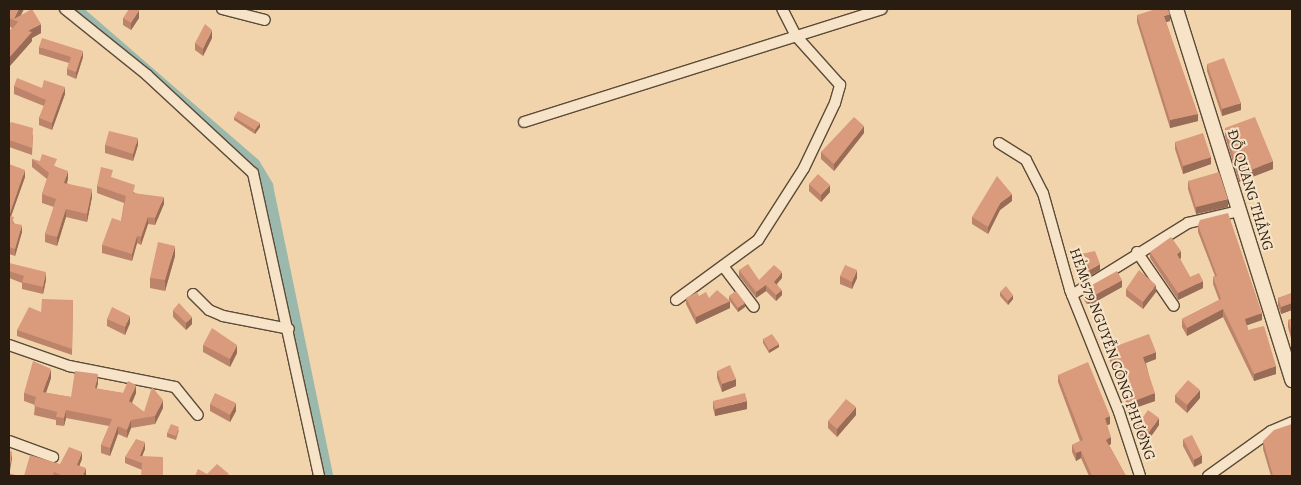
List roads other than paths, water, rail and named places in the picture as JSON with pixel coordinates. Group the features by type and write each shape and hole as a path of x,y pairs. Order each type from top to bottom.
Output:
{"street":[{"path":"222,9 265,20"},
{"path":"676,300 758,240 804,168 835,103 840,85 796,36 782,9"},
{"path":"524,122 882,9"},
{"name":"ĐỖ QUANG THẮNG","path":"1176,9 1292,380"},
{"path":"68,10 147,75 253,173 289,329 319,476"},
{"name":"HẺM 579 NGUYỄN CÔNG PHƯƠNG","path":"999,143 1020,154 1035,174 1072,295 1120,412 1140,476"},
{"path":"1072,295 1137,252 1188,223 1240,211"},
{"path":"1137,252 1174,306"},
{"path":"723,266 754,307"},
{"path":"193,294 223,316 289,329"},
{"path":"9,344 69,366 175,387 198,415"},
{"path":"1208,476 1271,431 1292,422"},
{"path":"9,442 53,457"}],"waterway":[{"path":"76,9 254,163 267,185 327,476"}]}
